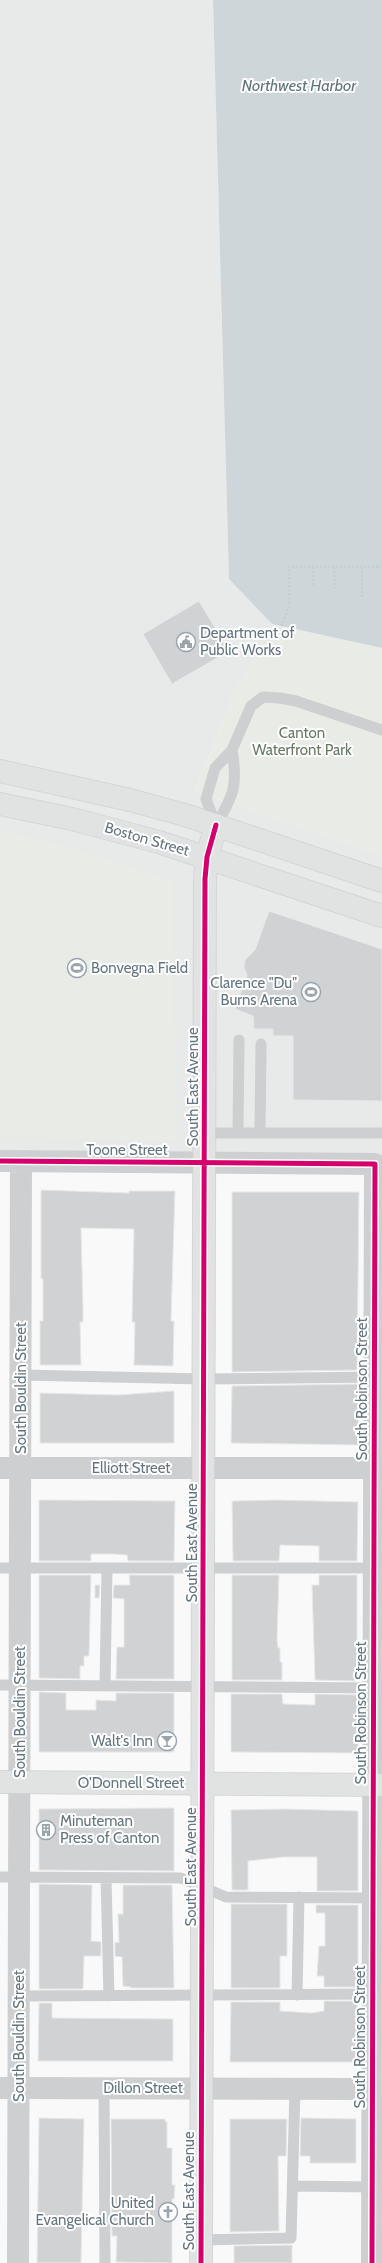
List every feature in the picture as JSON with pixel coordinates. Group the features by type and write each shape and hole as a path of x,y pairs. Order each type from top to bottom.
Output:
{"street":[{"path":"0,770 130,800 216,825 382,881"},
{"name":"Boston Street","path":"0,804 104,827 207,857 382,916"},
{"name":"South East Avenue","path":"201,2263 207,857 216,825"},
{"name":"Toone Street","path":"11,1162 375,1164"},
{"name":"South Bouldin Street","path":"11,1162 21,1375 10,1468 10,1877 19,1996 10,2088 18,2263"},
{"name":"South Robinson Street","path":"372,2263 377,2089 372,1994 377,1898 378,1688 378,1468 375,1164"},
{"name":"Elliott Street","path":"10,1468 378,1468"},
{"name":"O'Donnell Street","path":"10,1782 377,1785"},
{"name":"Dillon Street","path":"10,2088 377,2089"}],"lane":[{"path":"216,825 206,799 215,768 232,750 251,706 264,697 280,698 296,702 382,730"},
{"path":"216,825 230,803 236,775 232,750"},
{"path":"238,1132 239,1040"},
{"path":"260,1132 261,1044"},
{"path":"205,1132 382,1133"},
{"path":"21,1375 204,1379 377,1365"},
{"path":"10,1568 378,1568"},
{"path":"105,1686 107,1568"},
{"path":"10,1686 378,1688"},
{"path":"10,1877 181,1878 226,1897 377,1898"},
{"path":"106,1878 109,1996"},
{"path":"297,1995 299,1897"},
{"path":"19,1996 372,1994"},
{"path":"104,2088 105,2263"},
{"path":"201,2240 291,2238 294,2186 295,2088"},
{"path":"294,2186 375,2179"}],"path":[{"path":"281,626 289,607 289,567 382,567"},
{"path":"313,567 313,586"},
{"path":"334,567 334,588"},
{"path":"362,567 362,597"}],"shaded area":[{"path":"0,0 213,0 229,579 272,624 235,692 195,791 382,855 382,1298 378,1171 0,1165"}],"green space":[{"name":"Canton Waterfront Park","path":"272,624 382,648 382,855 195,791 235,692"},
{"path":"0,830 59,844 173,881 176,1141 0,1138"}],"water":[{"name":"Northwest Harbor","path":"213,0 382,0 382,648 272,624 229,579"}],"building":[{"name":"Department of Public Works","path":"199,601 229,651 172,684 143,634"},
{"name":"Clarence \"Du\" Burns Arena","path":"269,911 382,949 382,1101 293,1100 293,1036 273,1036 273,1029 254,1029 253,1016 235,1009 247,975 244,967 245,960 255,950"},
{"path":"41,1190 129,1193 129,1191 175,1191 171,1321 174,1321 173,1366 134,1365 135,1322 132,1322 134,1229 81,1228 83,1322 80,1322 81,1365 40,1365 40,1321 43,1321 43,1279 41,1279"},
{"path":"232,1192 359,1192 357,1370 232,1372"},
{"path":"359,1384 358,1445 231,1443 232,1386"},
{"path":"174,1391 174,1443 40,1443 40,1393 118,1395"},
{"path":"39,1500 175,1501 174,1561 128,1561 127,1555 91,1554 91,1561 39,1561"},
{"path":"277,1500 358,1502 357,1561 319,1561 319,1546 280,1545 279,1561 233,1561 232,1501"},
{"path":"39,1575 91,1575 89,1656 84,1656 84,1666 80,1666 80,1679 39,1678"},
{"path":"129,1575 174,1575 174,1679 116,1679 117,1647 124,1647 124,1599 113,1598 114,1585 130,1585"},
{"path":"232,1575 279,1575 277,1640 278,1648 280,1648 280,1662 282,1662 282,1680 232,1680"},
{"path":"319,1575 357,1575 357,1681 315,1680 312,1585 319,1585"},
{"path":"95,1585 100,1585 99,1598 95,1598"},
{"path":"39,1692 66,1693 66,1710 96,1710 96,1700 116,1701 116,1693 174,1693 174,1752 39,1752"},
{"path":"231,1694 282,1694 283,1704 315,1705 315,1694 358,1695 358,1753 231,1752"},
{"path":"174,1808 174,1871 39,1870 39,1809"},
{"path":"284,1809 358,1811 358,1891 317,1891 317,1857 284,1857 248,1861 248,1890 232,1890 231,1810"},
{"path":"39,1884 92,1885 91,1941 101,1942 101,1956 84,1956 83,1989 39,1989"},
{"path":"123,1885 172,1885 174,1988 131,1988 123,1986 122,1957 115,1956 115,1942 119,1943 118,1914 123,1914"},
{"path":"231,1904 287,1904 287,1956 280,1956 280,1988 231,1988"},
{"path":"316,1905 358,1905 358,1987 324,1987 324,1976 317,1976 319,1946 325,1946 325,1913 316,1913"},
{"path":"324,2001 358,2001 357,2062 230,2062 231,2002 280,2002 280,2011 311,2013 324,2011"},
{"path":"39,2003 52,2003 52,2018 173,2019 173,2061 38,2061"},
{"path":"39,2118 84,2119 81,2263 37,2263"},
{"path":"301,2118 356,2119 356,2163 310,2163 310,2156 300,2156"},
{"path":"111,2119 165,2119 167,2122 167,2148 172,2148 172,2185 175,2185 174,2199 172,2199 172,2263 116,2262 117,2236 112,2236"},
{"path":"230,2119 287,2119 286,2156 278,2156 279,2231 230,2232"},
{"path":"292,2245 292,2263 234,2263 234,2246"}],"cycle path":[{"path":"201,2263 205,879 207,857 216,825"},
{"path":"0,1161 375,1164 372,2263"}],"place":[{"name":"Department of Public Works","path":"186,642"},
{"name":"Bonvegna Field","path":"77,968"},
{"name":"Clarence \"Du\" Burns Arena","path":"311,992"},
{"name":"Walt's Inn","path":"167,1741"},
{"name":"Minuteman Press of Canton","path":"46,1830"},
{"name":"United Evangelical Church","path":"168,2212"}]}
